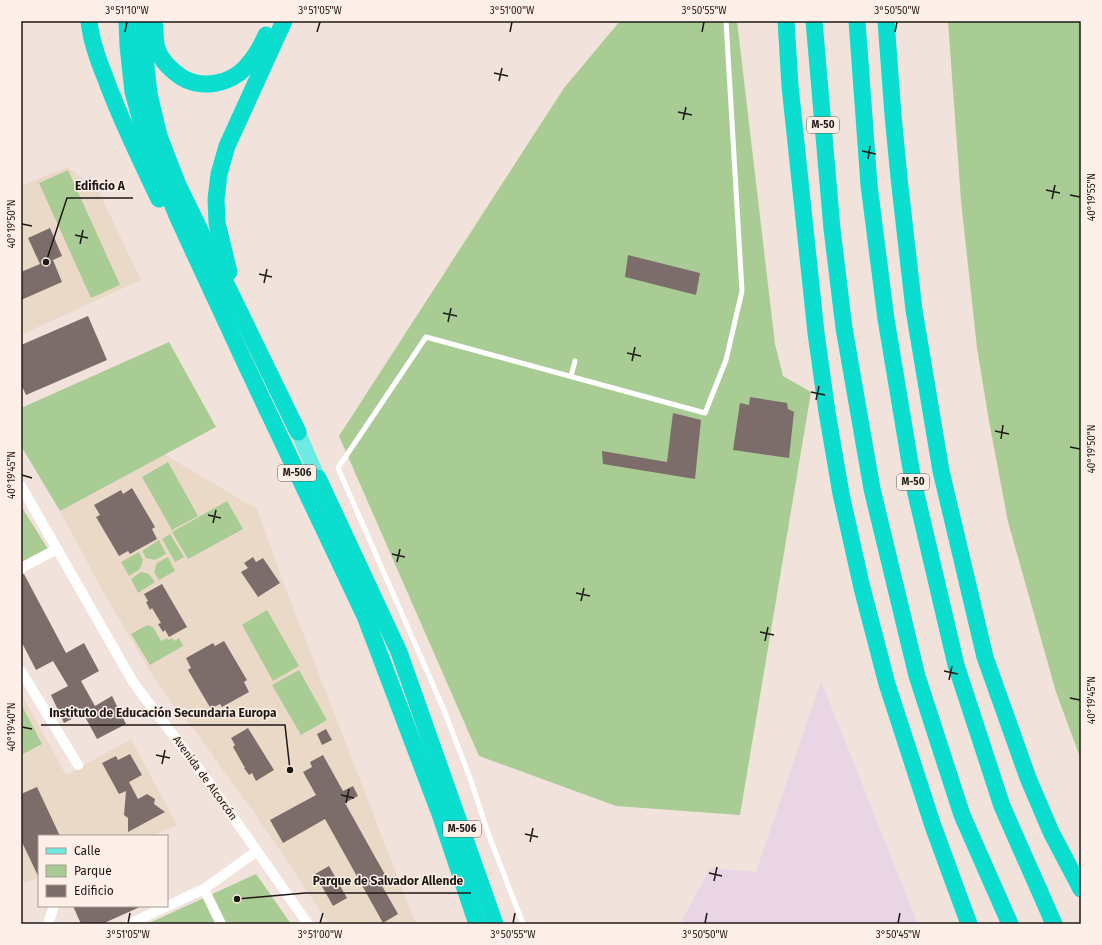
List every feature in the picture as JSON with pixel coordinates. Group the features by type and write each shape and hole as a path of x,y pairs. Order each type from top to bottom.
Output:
{"highway":[{"name":"M-506","path":"127,21 133,92 147,142 178,218 365,616 440,814 477,924"},
{"name":"M-506","path":"144,21 144,48 149,94 159,136 178,186 298,432"},
{"path":"154,21 157,48 164,61 173,72 198,84 212,84 225,81 235,76 245,68 256,55 274,21"},
{"name":"M-506","path":"284,21 227,146 219,174 216,198 216,223 227,268 277,374 298,432"},
{"path":"786,21 796,141 816,332 827,412 841,494 862,588 887,684 933,826 969,924"},
{"name":"M-50","path":"814,21 832,229 842,313 872,489 917,676 962,815 1010,924"},
{"name":"M-50","path":"857,21 869,185 886,319 913,481 956,665 1002,806 1054,924"},
{"path":"886,21 899,178 914,310 941,471 985,657 1028,778 1051,832 1081,890"},
{"path":"89,24 111,96 136,152 170,222 246,365"},
{"name":"M-506","path":"318,478 399,652 495,924"}],"main road":[{"name":"M-506","path":"298,432 318,478"}],"street":[{"name":"Avenida de Alcorcón","path":"21,486 133,682 189,756 308,924"},
{"path":"21,568 56,549"},
{"path":"21,671 78,765"},
{"path":"168,903 204,889 257,851"},
{"path":"204,889 221,924"},
{"path":"48,924 54,907"},
{"path":"129,924 153,909"}],"lane":[{"path":"523,924 488,833 470,778 444,710 338,468 426,337 705,413 726,360 742,291 726,21"},
{"path":"571,376 575,361"}],"shaded area":[{"path":"67,167 97,188 141,280 21,335 21,186"},
{"path":"162,453 257,509 284,584 416,924 329,924 252,810 195,731 169,700 149,670 101,588 60,511"},
{"path":"821,681 918,924 680,924 710,868 756,872"},
{"path":"21,693 66,775 131,739 177,825 154,835 38,835 38,877 25,883 21,874"}],"green space":[{"path":"620,21 737,21 775,344 783,376 811,392 740,815 616,806 479,756 339,436 564,88"},
{"path":"948,21 1081,21 1081,760 1056,692 1008,522 989,421 977,348 961,201"},
{"path":"68,170 120,285 91,298 39,183"},
{"path":"169,342 216,427 60,511 21,446 21,408"},
{"path":"168,462 198,516 172,530 142,477"},
{"path":"227,501 243,529 188,559 172,532"},
{"path":"21,506 48,549 21,564"},
{"path":"170,534 184,557 175,562 162,539"},
{"path":"159,540 166,554 155,560 146,558 142,551"},
{"path":"139,552 143,560 140,569 129,576 121,562"},
{"path":"168,557 175,571 159,580 154,572 157,563"},
{"path":"141,572 149,574 155,582 138,593 131,579"},
{"path":"267,610 299,666 273,681 242,625"},
{"path":"147,625 153,627 161,641 167,638 168,640 172,638 174,641 179,638 183,646 150,665 131,634"},
{"path":"299,670 327,720 301,735 272,685"},
{"path":"21,704 42,744 21,755"},
{"path":"256,874 291,924 147,924"}],"building":[{"path":"50,228 62,256 53,260 62,282 21,300 21,272 40,264 28,238"},
{"path":"628,255 700,273 696,295 625,277"},
{"path":"88,316 107,360 26,395 21,384 21,345"},
{"path":"750,397 787,403 788,409 794,412 789,458 733,450 740,403 749,405"},
{"path":"673,413 701,420 695,479 603,464 602,451 667,462"},
{"path":"132,488 155,527 152,529 157,539 130,554 128,551 119,556 96,517 100,515 94,505 121,490 123,494"},
{"path":"253,557 256,562 263,558 280,583 258,597 241,572 248,568 244,563"},
{"path":"21,574 24,574 66,653 84,643 99,671 81,681 95,706 112,696 126,724 97,739 83,713 64,723 51,695 68,686 53,661 36,670 21,641"},
{"path":"162,584 187,627 169,637 165,630 163,632 158,624 161,623 152,608 150,610 146,602 148,601 144,594"},
{"path":"224,641 247,680 244,682 249,692 222,707 220,704 211,709 188,670 191,668 186,658 213,643 215,646"},
{"path":"248,728 274,770 256,781 252,773 249,775 244,768 233,747 235,745 231,738"},
{"path":"326,729 332,740 322,745 317,734"},
{"path":"130,754 142,775 129,782 138,799 147,794 155,799 154,804 165,812 128,832 128,818 124,815 126,791 119,794 102,763 116,756 118,760"},
{"path":"323,755 343,791 353,786 358,796 345,803 388,880 381,884 398,914 383,923 325,819 283,843 270,820 316,795 303,772 312,767 310,762"},
{"path":"37,787 60,835 38,835 38,876 21,840 21,794"},
{"path":"329,866 347,898 333,906 315,874"},
{"path":"73,907 140,907 102,924 81,924"}],"place":[{"name":"Edificio A","path":"46,262"},
{"name":"Instituto de Educación Secundaria Europa","path":"290,770"},
{"name":"Parque de Salvador Allende","path":"237,899"}]}
